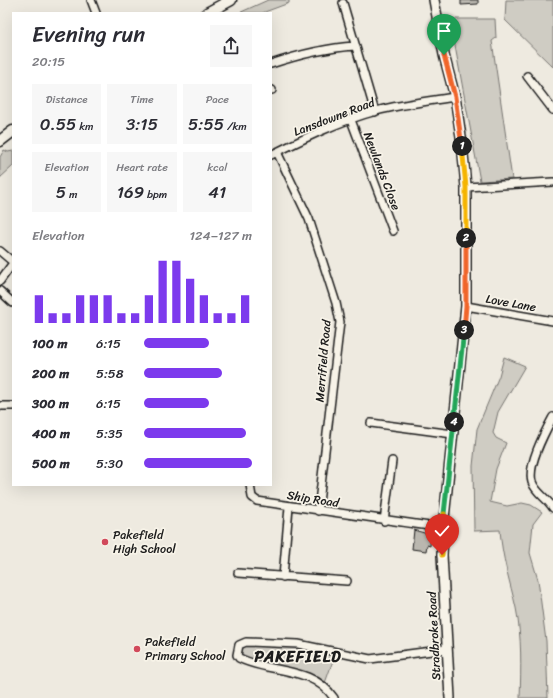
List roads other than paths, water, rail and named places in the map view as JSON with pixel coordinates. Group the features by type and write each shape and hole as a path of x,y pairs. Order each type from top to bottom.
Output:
{"highway":[{"path":"209,12 231,0"},
{"path":"0,141 12,132"}],"main road":[{"name":"Stradbroke Road","path":"434,0 444,55 455,97 462,143 466,187 466,306 443,528 450,698"}],"street":[{"path":"92,0 96,12"},
{"path":"346,6 354,46 375,112"},
{"path":"272,64 295,56 329,48 354,46"},
{"path":"527,76 553,110"},
{"name":"Lansdowne Road","path":"274,154 319,132 375,112 402,105 455,97"},
{"name":"Newlands Close","path":"351,120 393,231"},
{"name":"Merrifield Road","path":"274,154 309,219 336,303 340,322 318,511"},
{"path":"466,187 553,182"},
{"path":"0,251 12,261"},
{"path":"0,281 12,263"},
{"path":"0,291 12,302"},
{"name":"Love Lane","path":"466,306 553,322"},
{"path":"0,406 12,406"},
{"path":"552,422 533,462 531,473 532,482 538,493 550,502 553,508"},
{"path":"371,423 453,434"},
{"path":"384,521 392,461"},
{"name":"Ship Road","path":"250,486 252,497 257,502 384,521 443,528"},
{"path":"282,576 289,507"},
{"path":"238,574 346,581"},
{"path":"334,698 324,686 312,677 243,660 237,655 239,644 246,642 298,644 370,659 447,649"}],"place":[{"name":"Pakefield High School","path":"105,542"},
{"name":"Pakefield Primary School","path":"137,649"}],"district":[{"name":"PAKEFIELD","path":"298,656"}]}
